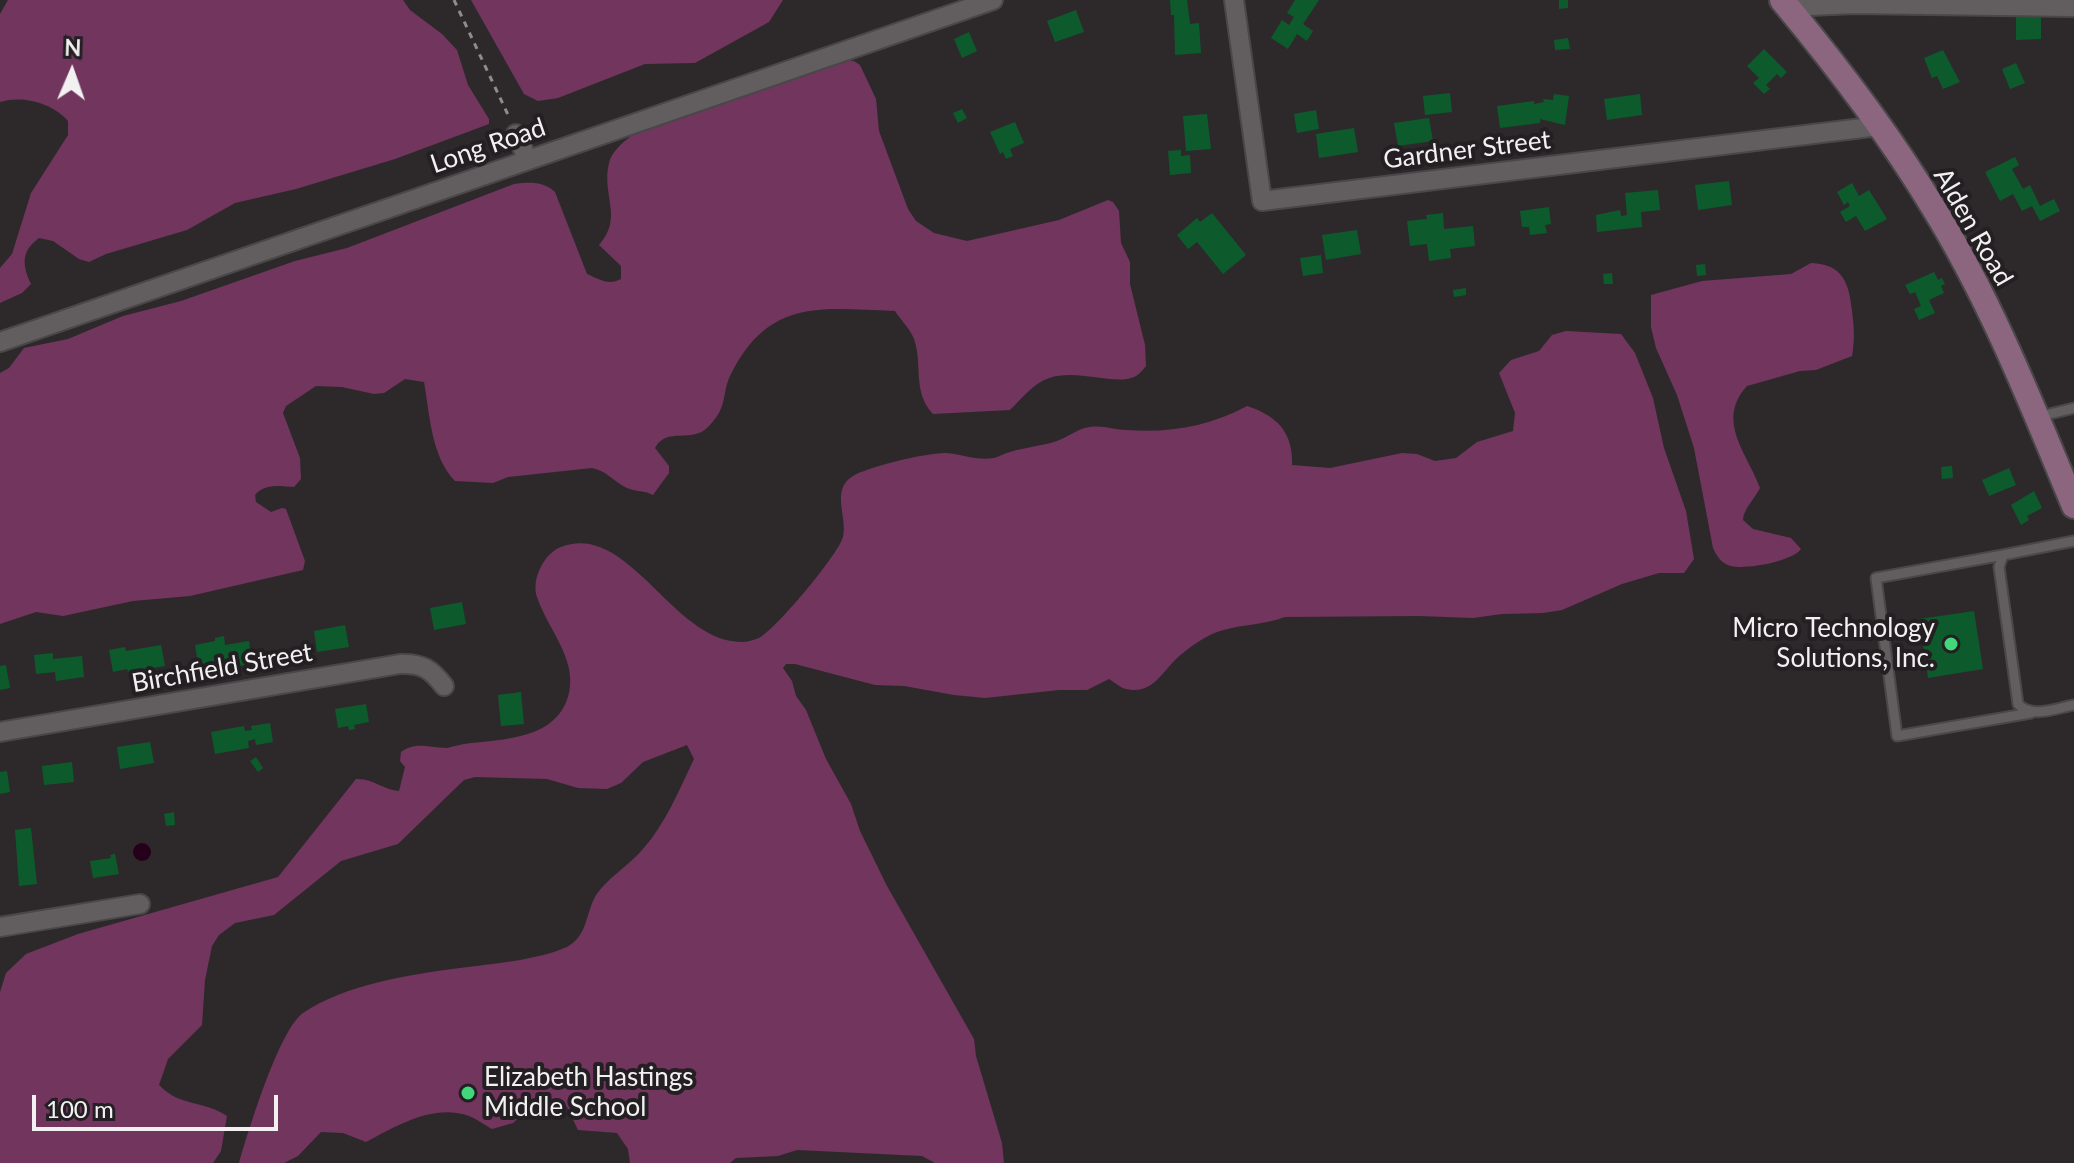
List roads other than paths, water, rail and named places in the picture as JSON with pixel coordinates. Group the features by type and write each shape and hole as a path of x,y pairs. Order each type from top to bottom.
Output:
{"main road":[{"name":"Alden Road","path":"1785,3 1847,78 1941,221 1984,301 2074,506"}],"street":[{"name":"Long Road","path":"0,342 993,0"},
{"name":"Gardner Street","path":"1234,0 1262,201 1879,126"},
{"path":"1785,3 2074,7"},
{"path":"516,134 528,160"},
{"name":"Birchfield Street","path":"0,732 400,664 414,663 427,667 444,686"},
{"path":"0,927 140,904"}],"lane":[{"path":"2037,417 2074,408"},
{"path":"2074,541 1876,578 1897,736 2074,705"},
{"path":"2003,555 1999,567 2018,704 2031,713"}],"place":[{"name":"Micro Technology Solutions, Inc.","path":"1951,644"},
{"name":"Elizabeth Hastings Middle School","path":"468,1093"}]}
